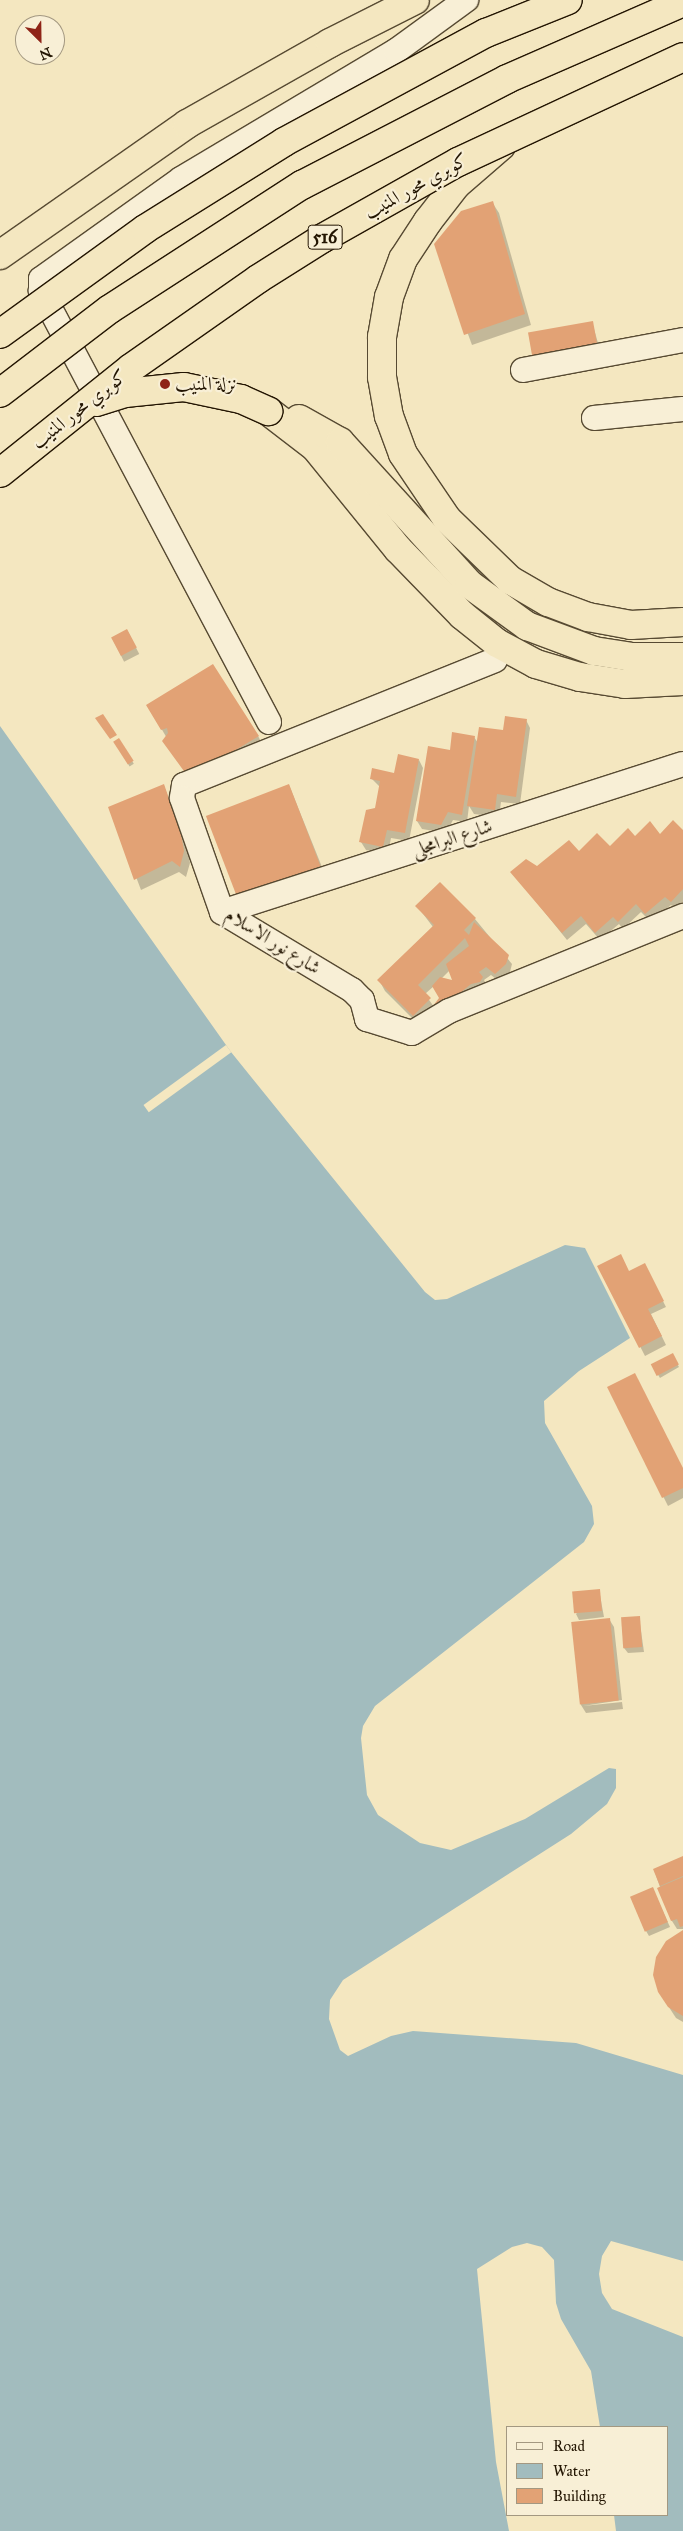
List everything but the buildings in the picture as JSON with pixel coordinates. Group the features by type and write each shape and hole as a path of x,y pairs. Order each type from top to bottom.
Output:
{"highway":[{"path":"0,255 187,124 330,43 415,0"},
{"path":"0,334 145,229 284,142 486,33 568,0"},
{"path":"0,393 110,309 302,185 508,79 683,2"},
{"name":"كوبري محور المنيب","path":"0,473 70,415 194,322 274,269 390,199 527,128 683,57"},
{"path":"527,128 490,154 451,192 404,259 389,297 382,346 382,376 389,416 403,454 447,519 510,580 548,602 588,617 631,625 683,622"},
{"path":"70,415 125,392 164,387 213,391 268,411 306,421 340,442 469,584 527,626 594,651 630,657 683,657"},
{"path":"268,411 315,447 398,549 462,615 496,642 536,664 580,677 625,684 683,682"}],"street":[{"path":"269,722 41,291 41,278 182,179 396,51 466,0"},
{"path":"523,370 683,340"},
{"path":"594,418 683,409"},
{"name":"شارع نور الاسلام","path":"495,660 184,785 182,798 222,912 352,990 362,1000 367,1018 412,1033 449,1011 683,916"},
{"name":"شارع البرامجلى","path":"222,912 683,764"}],"water":[{"path":"0,726 231,1052 425,1292 435,1300 447,1299 565,1245 585,1248 630,1338 579,1371 544,1401 545,1423 592,1506 594,1524 584,1542 375,1706 363,1726 361,1738 367,1795 378,1815 420,1843 451,1850 525,1819 609,1768 616,1769 616,1788 607,1804 571,1834 343,1980 330,2000 329,2019 340,2050 348,2056 391,2036 413,2031 576,2043 683,2075 683,2261 611,2241 602,2256 599,2274 602,2293 612,2309 683,2337 683,2531 616,2531 614,2516 668,2516 668,2426 600,2426 591,2371 561,2319 556,2303 554,2260 542,2247 527,2243 512,2247 477,2269 496,2462 509,2531 0,2531"}],"pier":[{"path":"226,1045 231,1052 149,1112 143,1105"}],"place":[{"name":"نزلة المنيب","path":"165,384"}]}
